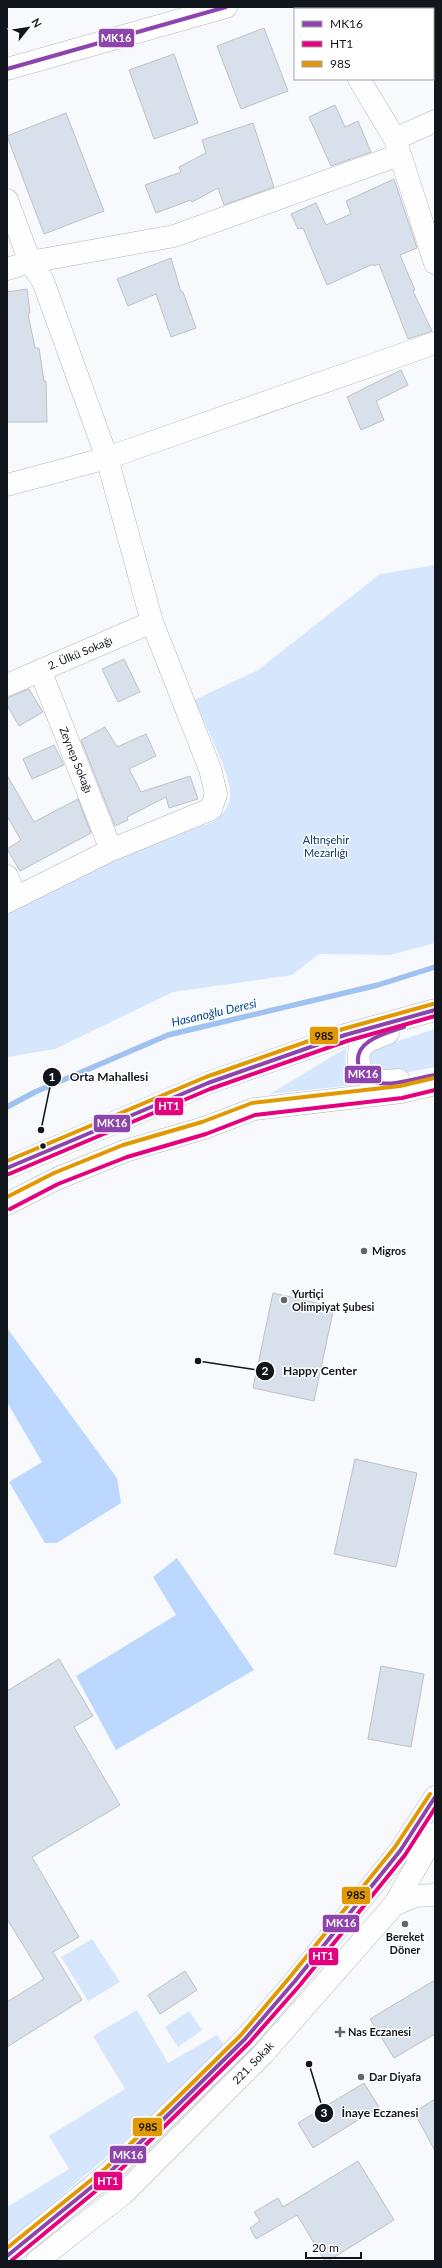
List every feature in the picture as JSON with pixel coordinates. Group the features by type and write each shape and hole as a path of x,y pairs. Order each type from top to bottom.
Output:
{"street":[{"path":"7,69 226,7"},
{"path":"360,80 397,147 435,263"},
{"path":"7,269 30,262 174,236 397,147 435,121"},
{"path":"7,200 30,262 43,281 106,458 152,622 210,769 216,794 211,809 112,850 11,900 7,876"},
{"path":"7,484 106,458 435,343"},
{"name":"2. Ülkü Sokağı","path":"7,685 152,622"},
{"name":"Zeynep Sokağı","path":"40,670 112,850"},
{"path":"7,1168 208,1082 345,1035 435,1010"},
{"path":"435,1018 368,1040 360,1048 358,1057 361,1072 373,1082 384,1083 435,1075"},
{"path":"7,1173 10,1202 56,1179 125,1150 204,1128 254,1109 401,1092 435,1084"},
{"name":"221. Sokak","path":"7,2256 110,2172 245,2038 291,1986 400,1851 435,1798"},
{"name":"221. Sokak","path":"36,2261 123,2194 263,2054 394,1905 434,1840"},
{"path":"394,1905 414,1896 435,1895"}],"green space":[{"name":"Altınşehir Mezarlığı","path":"435,565 435,943 390,955 319,954 292,975 173,992 55,1049 7,1057 7,914 106,859 216,820 228,805 230,788 222,763 194,700 258,670 380,574"},
{"path":"435,1029 435,1067 398,1074 371,1073 367,1055 373,1049"},
{"path":"346,1048 345,1067 354,1085 270,1094"},
{"path":"92,1939 120,1982 88,2001 61,1957"},
{"path":"137,2010 168,2063 217,2035 224,2045 118,2147 7,2242 7,2207 69,2169 49,2136 125,2089 93,2036"},
{"path":"189,2011 202,2030 178,2047 165,2027"}],"shaded area":[{"path":"7,1328 117,1478 121,1503 57,1543 45,1543 9,1482 42,1462 7,1402"},
{"path":"177,1558 254,1670 116,1750 76,1676 176,1615 153,1577"}],"building":[{"path":"264,28 288,91 241,109 217,46"},
{"path":"174,54 198,123 154,139 129,70"},
{"path":"335,105 345,127 358,121 371,152 331,166 309,117"},
{"path":"66,113 104,211 44,234 7,136"},
{"path":"253,123 274,187 224,205 218,188 192,202 191,200 156,213 145,185 181,172 179,167 206,153 202,140"},
{"path":"394,179 417,248 400,255 415,290 413,291 432,331 408,339 379,264 374,266 373,264 327,285 303,228 298,229 291,214 316,203 326,225 351,214 346,201"},
{"path":"171,258 181,292 183,292 196,328 171,337 156,294 128,306 117,279"},
{"path":"27,289 30,313 28,314 35,348 39,348 44,381 46,381 47,422 7,422 7,292"},
{"path":"401,370 408,385 376,401 384,420 361,430 347,397"},
{"path":"124,659 140,692 118,702 102,669"},
{"path":"29,689 43,712 19,726 7,705 7,698"},
{"path":"105,727 117,747 146,734 156,756 129,769 141,792 190,776 198,799 169,808 166,797 127,817 128,820 115,826 81,740"},
{"path":"54,745 64,765 32,779 23,759"},
{"path":"7,775 34,822 78,799 91,833 20,871 7,849 21,840 7,816"},
{"path":"273,1293 334,1307 314,1401 253,1388"},
{"path":"355,1459 417,1473 396,1567 334,1554"},
{"path":"59,1659 93,1716 74,1727 120,1805 32,1857 79,1937 53,1952 82,2000 7,2047 7,2002 44,1979 7,1919 7,1691"},
{"path":"381,1666 424,1674 411,1747 368,1739"},
{"path":"185,1971 197,1990 160,2014 148,1995"},
{"path":"435,1980 435,2034 394,2058 370,2019"},
{"path":"364,2083 379,2107 313,2148 298,2123"},
{"path":"435,2099 435,2151 414,2112"},
{"path":"358,2161 394,2220 328,2261 325,2261 297,2215 256,2239 250,2228 260,2221 254,2212 278,2198 283,2207"}],"waterway":[{"name":"Hasanoğlu Deresi","path":"7,1107 35,1092 168,1035 378,985 435,967"}],"transit line":[{"name":"MK16","path":"7,69 226,7"},
{"name":"98S","path":"7,1161 206,1077 343,1029 433,1004"},
{"name":"MK16","path":"7,1168 208,1083 345,1035 435,1010"},
{"name":"HT1","path":"9,1174 210,1089 347,1041 435,1016"},
{"name":"MK16","path":"404,1027 380,1035 365,1044 360,1051 358,1058 361,1072 371,1081 381,1083 404,1082 435,1075"},
{"name":"98S","path":"7,1197 54,1173 123,1145 202,1122 252,1103 400,1086 434,1078"},
{"name":"HT1","path":"10,1209 58,1184 127,1157 206,1134 255,1115 402,1098 435,1090"},
{"name":"98S","path":"7,2248 106,2168 241,2035 395,1847 430,1794"},
{"name":"MK16","path":"7,2256 110,2172 245,2039 295,1981 400,1851 435,1797"},
{"name":"HT1","path":"11,2261 114,2176 249,2043 300,1985 405,1855 435,1808"}],"place":[{"name":"Orta Mahallesi","path":"41,1130"},
{"name":"Migros","path":"364,1251"},
{"name":"Yurtiçi Olimpiyat Şubesi","path":"284,1300"},
{"name":"Happy Center","path":"198,1361"},
{"name":"Bereket Döner","path":"405,1924"},
{"name":"Nas Eczanesi","path":"340,2032"},
{"name":"İnaye Eczanesi","path":"309,2064"},
{"name":"Dar Diyafa","path":"361,2077"}]}
